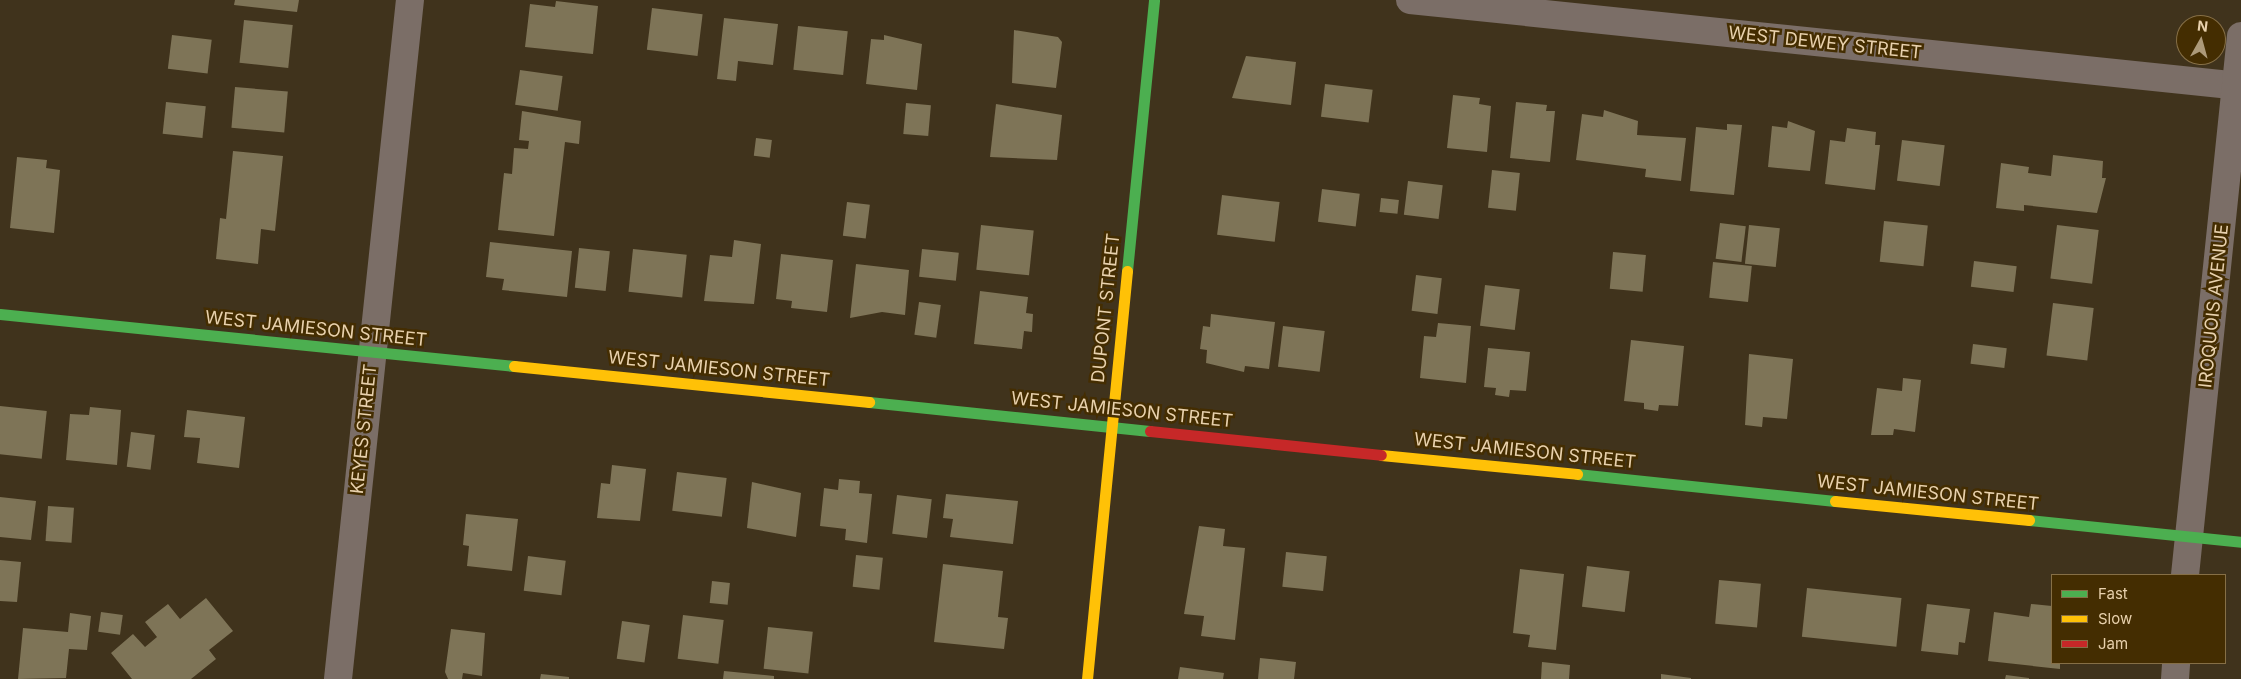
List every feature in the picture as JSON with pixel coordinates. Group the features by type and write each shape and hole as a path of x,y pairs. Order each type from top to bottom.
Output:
{"street":[{"name":"KEYES STREET","path":"338,679 410,0"},
{"name":"DUPONT STREET","path":"1087,679 1154,0"},
{"name":"WEST DEWEY STREET","path":"1410,0 2239,85"},
{"name":"IROQUOIS AVENUE","path":"2186,574 2239,85 2241,36"},
{"name":"WEST JAMIESON STREET","path":"0,314 2241,542"},
{"path":"2175,679 2176,664"}],"building":[{"path":"235,0 299,0 297,12 234,5"},
{"path":"556,1 598,6 593,54 525,47 530,4 555,7"},
{"path":"652,8 703,14 698,56 647,50"},
{"path":"724,18 778,24 773,65 738,61 736,81 717,79"},
{"path":"244,20 293,25 288,68 240,63"},
{"path":"798,26 848,31 843,75 793,70"},
{"path":"1014,30 1058,37 1062,42 1056,88 1012,83"},
{"path":"172,35 212,40 208,74 168,69"},
{"path":"884,35 922,44 917,90 866,84 871,39 884,40"},
{"path":"1246,56 1296,62 1291,105 1232,98"},
{"path":"520,70 563,76 558,111 515,105"},
{"path":"1325,84 1373,90 1369,123 1321,117"},
{"path":"235,87 288,92 284,132 231,128"},
{"path":"1453,95 1480,98 1479,104 1491,106 1487,152 1447,148"},
{"path":"166,102 206,106 202,138 163,134"},
{"path":"1516,102 1547,105 1546,111 1555,111 1550,162 1510,158"},
{"path":"906,103 931,105 928,136 903,134"},
{"path":"996,104 1062,115 1057,160 990,157"},
{"path":"1604,110 1638,121 1637,135 1686,138 1681,181 1645,177 1646,169 1576,160 1582,114 1603,117"},
{"path":"522,111 581,121 579,144 565,142 554,236 498,230 504,173 512,174 514,148 528,149 529,141 519,140"},
{"path":"1788,121 1815,131 1810,171 1768,167 1772,126 1787,128"},
{"path":"1727,124 1742,125 1734,195 1690,191 1696,127 1727,130"},
{"path":"1847,128 1876,132 1875,145 1880,145 1875,190 1825,184 1830,140 1845,142"},
{"path":"756,138 772,140 770,158 754,156"},
{"path":"1902,140 1945,145 1940,186 1897,181"},
{"path":"233,151 283,156 275,231 261,229 258,264 216,259 220,218 226,219"},
{"path":"2053,155 2103,161 2102,178 2106,178 2097,213 2024,205 2024,211 1996,208 2001,163 2029,167 2028,173 2051,176"},
{"path":"17,157 47,160 46,168 60,170 54,233 10,228"},
{"path":"1492,170 1520,173 1516,211 1488,208"},
{"path":"1408,181 1443,185 1439,219 1404,215"},
{"path":"1322,189 1360,194 1356,226 1318,222"},
{"path":"1222,195 1280,202 1275,242 1217,235"},
{"path":"1381,198 1399,200 1397,214 1380,212"},
{"path":"847,202 870,205 866,239 843,236"},
{"path":"1884,221 1928,226 1923,266 1880,262"},
{"path":"1720,223 1746,226 1741,262 1716,259"},
{"path":"981,225 1034,231 1029,275 976,270"},
{"path":"1749,225 1780,228 1776,267 1745,264"},
{"path":"2057,225 2099,230 2092,284 2050,279"},
{"path":"734,240 761,244 754,304 704,301 710,255 732,257"},
{"path":"490,242 572,251 567,297 502,290 504,279 486,277"},
{"path":"579,248 610,251 606,291 575,288"},
{"path":"633,249 687,255 682,297 629,292"},
{"path":"922,249 959,253 956,281 919,277"},
{"path":"1613,252 1646,255 1643,292 1610,289"},
{"path":"781,254 833,260 827,312 791,308 792,301 776,299"},
{"path":"1974,261 2017,266 2014,292 1971,287"},
{"path":"1713,262 1752,266 1748,302 1709,298"},
{"path":"856,264 909,270 905,315 882,312 850,318"},
{"path":"1416,275 1442,278 1437,314 1412,311"},
{"path":"1485,285 1520,289 1515,330 1480,326"},
{"path":"980,291 1028,297 1026,313 1033,314 1032,332 1024,331 1022,349 974,344"},
{"path":"919,302 941,305 936,338 914,335"},
{"path":"2053,303 2094,308 2087,361 2047,356"},
{"path":"1211,314 1275,322 1269,369 1245,366 1244,372 1206,363 1207,350 1200,349 1203,326 1210,327"},
{"path":"1438,323 1471,326 1466,383 1420,378 1424,336 1436,337"},
{"path":"1283,326 1325,331 1320,372 1278,367"},
{"path":"1631,340 1684,346 1678,406 1659,405 1658,411 1644,409 1644,403 1624,401"},
{"path":"1973,344 2007,348 2004,368 1971,364"},
{"path":"1488,348 1530,352 1526,391 1510,390 1509,397 1495,395 1496,388 1484,387"},
{"path":"1749,354 1793,359 1787,419 1763,417 1762,427 1745,425"},
{"path":"1903,378 1921,380 1915,432 1894,429 1893,435 1871,435 1877,388 1902,391"},
{"path":"0,406 47,411 42,459 0,454"},
{"path":"90,407 121,410 117,465 66,460 70,414 89,415"},
{"path":"187,410 245,417 239,468 197,463 200,438 184,437"},
{"path":"131,432 155,435 151,470 127,467"},
{"path":"612,465 646,469 640,521 597,518 601,483 610,484"},
{"path":"677,472 727,478 722,517 672,511"},
{"path":"839,479 860,481 859,493 872,494 867,543 845,540 846,529 820,526 824,488 838,490"},
{"path":"752,482 801,493 796,537 747,528"},
{"path":"946,494 1018,501 1013,544 950,537 953,519 943,518"},
{"path":"897,495 932,499 927,538 892,534"},
{"path":"0,497 36,501 31,540 0,537"},
{"path":"48,506 74,508 71,543 46,541"},
{"path":"466,514 518,519 512,571 467,566 469,546 463,545"},
{"path":"1199,526 1225,529 1223,546 1245,548 1235,640 1201,636 1204,616 1184,614"},
{"path":"1286,552 1327,556 1323,591 1282,587"},
{"path":"856,555 883,558 880,590 853,587"},
{"path":"528,556 566,561 561,595 524,591"},
{"path":"0,560 21,562 17,602 0,601"},
{"path":"943,564 1003,571 998,617 1008,618 1004,649 934,642"},
{"path":"1587,566 1630,571 1625,612 1582,607"},
{"path":"1520,569 1564,574 1556,650 1528,647 1530,635 1513,633"},
{"path":"1719,580 1761,584 1757,627 1715,624"},
{"path":"712,581 730,583 728,605 710,603"},
{"path":"1807,588 1901,598 1896,647 1802,637"},
{"path":"206,598 233,631 209,650 216,659 191,679 132,679 111,653 133,634 145,647 157,637 145,622 168,604 180,619"},
{"path":"1927,604 1970,609 1965,643 1959,642 1958,655 1921,651"},
{"path":"2031,604 2051,606 2051,664 2060,664 2060,669 1988,661 1994,612 2029,617"},
{"path":"101,612 123,615 120,635 98,632"},
{"path":"70,613 91,616 87,650 69,649 66,678 18,679 23,628 68,632"},
{"path":"683,615 724,620 718,664 678,659"},
{"path":"622,621 650,625 644,663 617,659"},
{"path":"768,627 813,632 808,673 764,669"},
{"path":"451,629 485,633 482,676 463,673 462,679 448,679 445,672"},
{"path":"1260,658 1296,662 1294,679 1258,679"},
{"path":"1542,662 1570,665 1569,679 1541,679"},
{"path":"1180,667 1224,673 1223,679 1178,679"},
{"path":"724,671 774,676 774,679 723,679"},
{"path":"541,674 569,677 569,679 540,679"},
{"path":"1661,674 1691,678 1691,679 1661,679"},
{"path":"2006,675 2029,678 2029,679 2005,679"}],"traffic: fast":[{"path":"1127,271 1154,0"},
{"path":"0,314 514,366"},
{"path":"869,402 1150,431"},
{"path":"1577,474 1835,501"},
{"path":"2029,520 2241,542"}],"traffic: slow":[{"path":"1087,679 1127,271"},
{"path":"514,366 869,402"},
{"path":"1381,455 1577,474"},
{"path":"1835,501 2029,520"}],"traffic: jam":[{"path":"1150,431 1381,455"}]}
